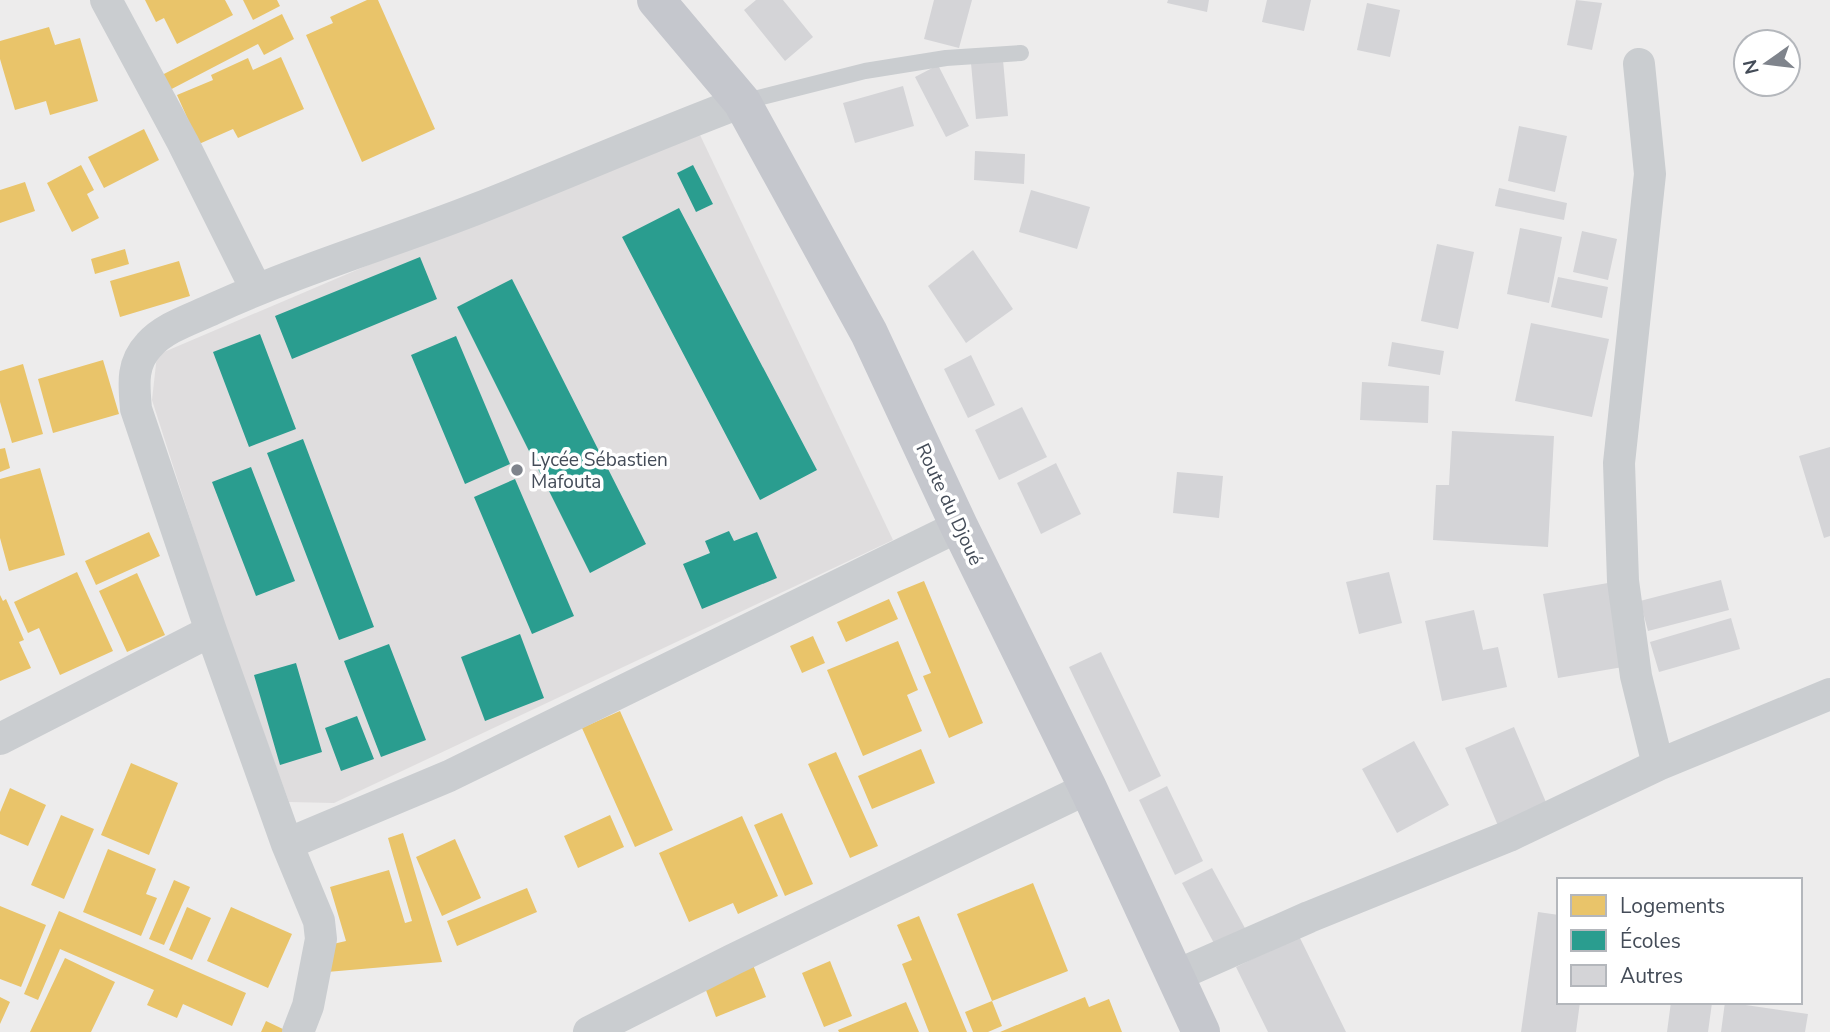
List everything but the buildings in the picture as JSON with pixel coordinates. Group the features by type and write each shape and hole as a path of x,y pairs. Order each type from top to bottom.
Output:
{"main road":[{"name":"Route du Djoué","path":"656,0 741,102 869,333 959,526 1088,788 1201,1032"}],"street":[{"path":"106,0 256,289"},
{"path":"1639,64 1650,174 1619,463 1623,581 1636,676 1658,765"},
{"path":"298,1032 308,1006 321,939 319,921 287,844 136,409 133,383 136,362 149,344 170,329 256,289 476,209 741,102"},
{"path":"287,844 449,776 959,526"},
{"path":"0,740 211,631"},
{"path":"1175,976 1509,836 1658,765 1830,694"},
{"path":"589,1032 1088,788"}],"lane":[{"path":"741,102 865,71 946,58 1021,53"}],"shaded area":[{"name":"Lycée Sébastien Mafouta","path":"700,135 893,540 334,803 289,802 224,625 152,400 157,355 413,246"}],"place":[{"name":"Lycée Sébastien Mafouta","path":"517,470"}]}
